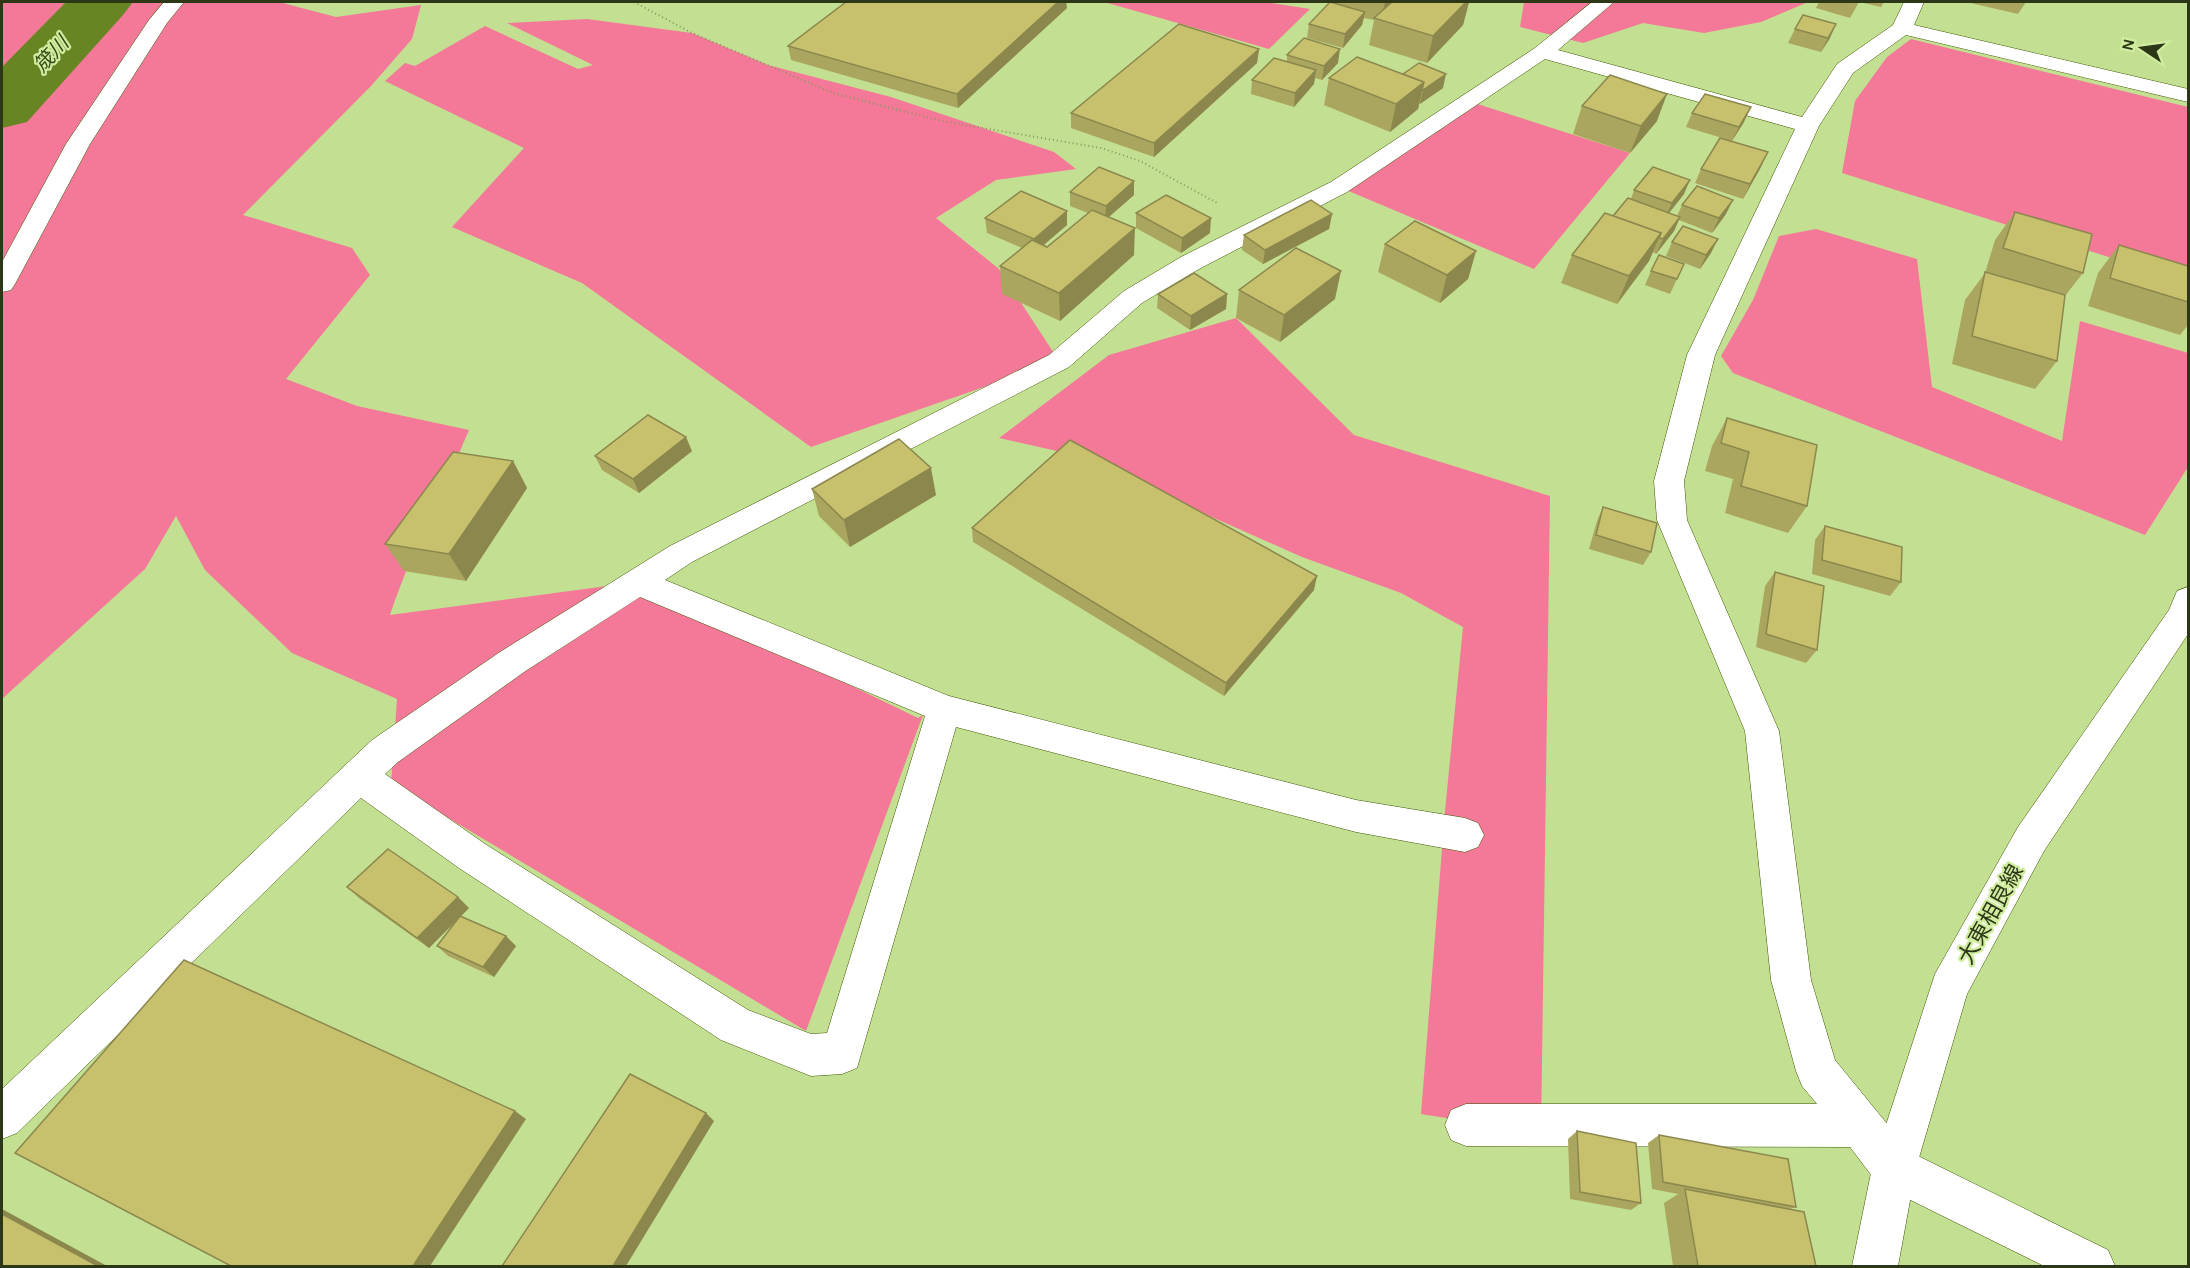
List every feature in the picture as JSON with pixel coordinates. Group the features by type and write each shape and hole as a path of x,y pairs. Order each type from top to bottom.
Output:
{"street":[{"path":"2,284 78,144 159,20 174,2"},
{"path":"2,1118 385,751 512,662 681,554 1059,362 1133,297 1190,263 1339,187 1542,52 1604,2"},
{"path":"2092,1266 1894,1168 1816,1071 1791,980 1762,731 1672,520 1669,482 1701,355 1808,126 1845,69 1908,15 2188,95"},
{"path":"1542,52 1808,126"},
{"path":"637,582 944,709 1356,816 1465,835"},
{"name":"大東相良線","path":"1875,1266 1894,1168 1949,988 2031,839 2184,614 2188,600"},
{"path":"359,776 472,856 735,1026 811,1055 842,1053 944,709"},
{"path":"1466,1125 1861,1126"}],"path":[{"path":"634,2 692,33 833,93 942,121 1101,148 1140,161 1262,227"}],"shaded area":[{"path":"2,2 279,2 336,17 421,5 412,39 371,86 243,215 352,248 370,275 286,379 357,406 469,430 417,545 390,615 637,582 918,718 923,715 806,1031 391,784 397,699 292,653 205,570 176,516 145,569 2,699"},
{"path":"1104,2 1265,2 1310,9 1269,49"},
{"path":"1524,2 1806,3 1761,22 1704,33 1643,23 1583,43 1520,27"},
{"path":"587,19 692,33 768,65 891,97 1054,152 1076,169 996,180 936,218 999,269 1059,361 811,447 582,283 452,227 524,148 385,81 405,63 415,66 485,26 578,69 593,65 507,23"},
{"path":"1911,39 2188,107 2188,282 1842,173 1855,101 1887,57"},
{"path":"1468,101 1630,153 1534,269 1339,187"},
{"path":"1816,229 1917,259 1932,387 2062,441 2080,321 2188,353 2188,467 2145,535 1733,373 1721,356 1753,300 1779,236"},
{"path":"1236,318 1354,435 1550,496 1541,1133 1421,1114 1445,811 1463,627 1401,593 1302,557 1070,454 999,438 1109,355"}],"building":[{"path":"846,2 1058,2 957,94 788,46"},
{"path":"1330,2 1365,12 1345,34 1309,24"},
{"path":"1392,2 1466,2 1433,36 1374,18"},
{"path":"1803,15 1836,24 1828,38 1795,29"},
{"path":"1179,24 1259,49 1154,143 1071,113"},
{"path":"1304,38 1340,49 1324,66 1287,55"},
{"path":"1357,57 1424,82 1396,104 1329,78"},
{"path":"1274,58 1316,70 1295,93 1252,80"},
{"path":"1419,63 1446,74 1422,90 1424,82 1403,74"},
{"path":"1610,75 1667,94 1641,126 1582,106"},
{"path":"1705,94 1751,107 1739,127 1692,113"},
{"path":"1720,138 1768,152 1750,184 1701,169"},
{"path":"1099,167 1134,181 1106,206 1070,192"},
{"path":"1653,167 1690,180 1672,203 1634,190"},
{"path":"1697,186 1733,200 1719,218 1682,205"},
{"path":"1021,191 1067,211 1034,239 985,218"},
{"path":"1166,195 1211,218 1182,238 1136,213"},
{"path":"1628,198 1680,217 1663,239 1659,238 1661,233 1613,216"},
{"path":"1311,200 1332,214 1265,250 1244,235"},
{"path":"1092,210 1135,228 1059,293 1000,266 1032,240 1047,247"},
{"path":"2015,212 2092,234 2083,273 2003,248"},
{"path":"1605,213 1661,233 1629,276 1572,255"},
{"path":"1415,221 1476,251 1447,275 1385,244"},
{"path":"1683,226 1718,239 1706,255 1672,242"},
{"path":"2119,245 2188,266 2188,302 2110,278"},
{"path":"1296,248 1341,271 1284,315 1239,290"},
{"path":"1659,255 1684,264 1677,279 1651,271"},
{"path":"1985,272 2065,295 2057,361 1972,336"},
{"path":"1194,273 1227,294 1191,316 1158,294"},
{"path":"648,415 686,437 633,479 595,456"},
{"path":"1727,418 1817,445 1807,506 1741,486 1749,452 1721,443"},
{"path":"899,439 931,468 844,520 812,489"},
{"path":"1070,440 1317,576 1226,683 972,528"},
{"path":"453,452 513,461 449,554 385,544"},
{"path":"1603,507 1657,523 1651,552 1596,535"},
{"path":"1825,526 1902,547 1901,582 1822,560"},
{"path":"1775,572 1824,586 1817,650 1766,634"},
{"path":"388,849 458,897 417,938 347,887"},
{"path":"460,916 506,936 483,967 437,946"},
{"path":"184,960 515,1111 413,1266 231,1266 15,1153"},
{"path":"630,1074 706,1113 613,1266 502,1266"},
{"path":"1577,1131 1636,1143 1641,1203 1580,1192"},
{"path":"1659,1135 1788,1159 1796,1207 1663,1182"},
{"path":"1685,1189 1804,1212 1816,1266 1698,1266"},
{"path":"2,1214 98,1266 2,1266"}],"waterway":[{"name":"筬川","path":"2,107 101,2"}]}
